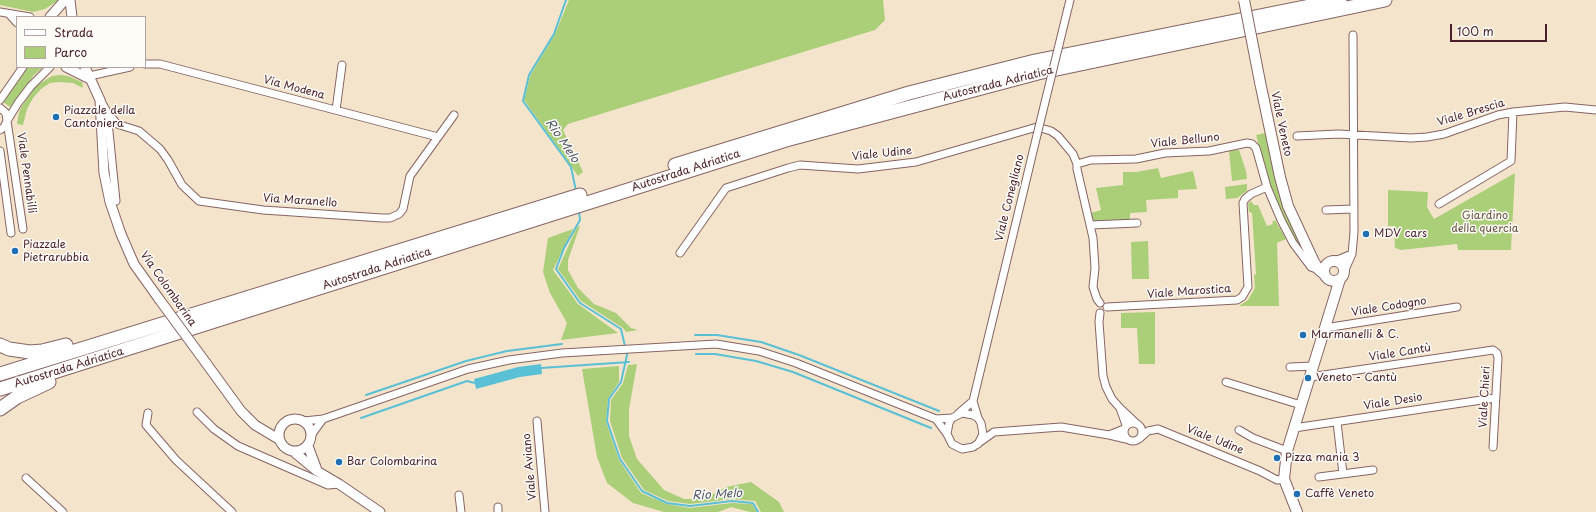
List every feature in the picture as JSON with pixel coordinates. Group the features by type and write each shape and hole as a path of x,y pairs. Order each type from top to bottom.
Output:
{"highway":[{"name":"Autostrada Adriatica","path":"0,374 552,204 783,130 916,91 1035,61 1340,0"},
{"name":"Autostrada Adriatica","path":"0,389 169,337 786,140 1038,73 1385,0"},
{"path":"0,345 20,351 42,351 166,322"},
{"path":"0,409 17,397 46,383 169,337"}],"main road":[{"name":"Viale Veneto","path":"1244,0 1284,194 1296,225 1309,248 1318,269 1331,288 1332,307"},
{"name":"Viale Veneto","path":"1297,512 1284,479 1287,451 1342,276 1343,266 1330,261 1309,248"},
{"path":"1318,269 1325,269 1330,261"},
{"path":"1318,269 1330,261"},
{"path":"1318,269 1333,280 1342,276"}],"street":[{"path":"51,16 65,0"},
{"path":"70,0 72,16"},
{"name":"Viale Conegliano","path":"979,421 973,401 1069,4"},
{"path":"0,12 23,16"},
{"path":"9,14 16,22"},
{"name":"Viale Veneto","path":"1342,276 1352,254 1354,238 1352,134 1353,35"},
{"name":"Via Modena","path":"146,64 160,64 438,137"},
{"path":"336,110 342,65"},
{"path":"0,100 22,68"},
{"path":"0,130 4,127 18,103 31,86 49,68"},
{"path":"68,68 90,78 94,75 126,68"},
{"name":"Via Colombarina","path":"85,68 100,100 107,112 117,124"},
{"name":"Via Colombarina","path":"100,100 104,173 110,202 121,234 134,264 241,411 256,425 280,440"},
{"name":"Viale Brescia","path":"1297,136 1352,134 1411,138 1427,137 1444,134 1498,115 1513,112 1565,107 1596,110"},
{"name":"Viale Pennabilli","path":"0,108 6,114 23,229"},
{"name":"Via Colombarina","path":"107,112 116,201"},
{"path":"1439,204 1511,161 1513,112"},
{"name":"Via Maranello","path":"117,124 139,131 160,149 182,185 199,200 263,210 390,218 399,214 403,209 410,176 454,115"},
{"name":"Viale Udine","path":"680,253 726,188 788,168 800,166 858,169 916,162 1037,127 1051,131 1058,136 1073,154 1077,164"},
{"name":"Viale Belluno","path":"1077,164 1091,160 1136,159 1180,151 1209,151 1247,143 1252,144 1256,148 1267,186 1281,220 1298,252 1318,269"},
{"name":"Viale Pennabilli","path":"0,151 11,233"},
{"path":"1077,164 1078,175 1091,225 1095,252 1093,287 1097,299 1100,303 1103,303 1107,307 1104,312 1100,312"},
{"name":"Viale Marostica","path":"1107,307 1238,300 1242,297 1248,287 1243,203 1251,194 1267,186"},
{"path":"1326,210 1354,209"},
{"path":"1091,225 1137,223"},
{"path":"1330,261 1352,254"},
{"path":"1100,303 1097,308 1100,312 1099,322 1103,376 1106,387 1112,399 1142,430 1139,439"},
{"name":"Viale Codogno","path":"1325,328 1457,307"},
{"path":"256,425 274,428 292,419 304,421 323,419 468,369 509,360 562,354 716,344 759,351 796,363 936,419 954,417 968,413 994,432 973,447 962,449 952,444 936,419"},
{"name":"Viale Cantù","path":"1310,376 1493,350"},
{"name":"Viale Chieri","path":"1493,350 1497,353 1498,358 1493,447"},
{"path":"1290,367 1314,366"},
{"path":"1226,382 1301,405"},
{"name":"Viale Desio","path":"1294,428 1496,398"},
{"path":"947,434 949,423 973,401"},
{"path":"1120,408 1125,427 1123,434 1126,439"},
{"path":"198,412 214,429 238,446 328,485 339,484"},
{"path":"148,413 146,425 176,460 232,512"},
{"path":"294,452 302,450 308,446 312,434 323,419"},
{"path":"304,421 310,427 312,434"},
{"name":"Viale Aviano","path":"537,421 545,512"},
{"path":"978,444 983,434 979,421"},
{"path":"1337,422 1343,474"},
{"path":"1109,435 1131,423 1136,423"},
{"path":"282,425 279,432 280,440 287,449 294,452 317,471 380,512"},
{"name":"Viale Udine","path":"994,432 1061,427 1109,435 1134,442 1148,431 1158,429 1260,471 1277,480 1284,479"},
{"path":"1239,430 1253,438 1287,451"},
{"path":"308,446 317,471"},
{"path":"1319,477 1373,470"},
{"path":"26,478 63,512"},
{"path":"459,495 461,512"}],"green space":[{"path":"0,0 59,0 45,9 33,12 0,5"},
{"path":"569,0 883,0 885,20 875,30 568,124 563,130 583,172 578,176 524,100 530,76 555,34"},
{"path":"27,68 42,68 34,75 10,107 3,102"},
{"path":"52,76 68,76 82,82 83,88 73,83 50,83 41,89 33,98 27,109 23,125 17,124 19,112 22,106 36,86"},
{"path":"1265,133 1306,257 1296,242 1276,203 1267,176 1256,135"},
{"path":"1239,150 1247,179 1232,181 1229,151"},
{"path":"1158,168 1161,178 1193,171 1197,189 1178,190 1178,198 1146,200 1147,212 1130,213 1130,220 1097,223 1093,221 1091,213 1101,210 1096,188 1123,185 1123,172 1136,172"},
{"name":"Giardino della quercia","path":"1515,173 1511,250 1458,250 1457,244 1401,250 1395,248 1394,226 1388,226 1388,190 1428,192 1427,207 1434,219"},
{"path":"1247,184 1247,191 1237,198 1226,199 1225,187"},
{"path":"1251,201 1254,205 1258,205 1267,226 1273,224 1272,222 1275,220 1286,239 1277,243 1279,306 1239,306 1248,300 1255,288 1254,275 1256,274 1252,213 1249,212 1248,204"},
{"path":"580,226 568,260 568,270 578,288 594,304 616,313 631,328 638,330 626,332 623,328 581,301 558,269 577,227"},
{"path":"573,229 553,270 578,304 618,333 561,340 567,323 550,293 543,272 548,238"},
{"path":"1148,241 1149,279 1132,279 1131,242"},
{"path":"1155,312 1155,364 1139,364 1137,328 1121,328 1121,313"},
{"path":"637,364 629,409 629,436 637,459 664,490 684,499 704,499 726,487 751,482 779,502 784,512 761,512 755,501 732,499 690,504 668,501 644,490 622,458 610,421 611,400 623,383 628,365"},
{"path":"619,366 619,382 608,399 606,422 619,460 641,493 667,504 690,508 732,503 752,504 757,512 750,512 731,507 718,512 664,512 633,503 607,483 597,457 582,369"}],"water":[{"path":"541,364 542,374 520,377 476,389 474,379 518,367"}],"waterway":[{"name":"Rio Melo","path":"566,0 554,34 529,75 523,101 571,167 576,191"},
{"name":"Rio Melo","path":"579,211 580,220 564,248 556,269 580,303 621,329 627,355 621,382 609,399 607,421 620,459 642,491 667,503 690,506 732,501 753,503 758,512"},
{"path":"695,335 717,335 761,342 799,355 939,411"},
{"path":"366,395 466,361 507,351 562,344"},
{"path":"696,354 715,354 756,361 793,372 931,428"},
{"path":"541,368 629,362"},
{"path":"361,418 467,381 475,383"}],"place":[{"name":"Piazzale della Cantoniera","path":"56,117"},
{"name":"MDV cars","path":"1366,234"},
{"name":"Piazzale Pietrarubbia","path":"15,251"},
{"name":"Marmanelli & C.","path":"1303,335"},
{"name":"Veneto - Cantù","path":"1308,378"},
{"name":"Pizza mania 3","path":"1277,458"},
{"name":"Bar Colombarina","path":"339,462"},
{"name":"Caffè Veneto","path":"1297,494"}]}
